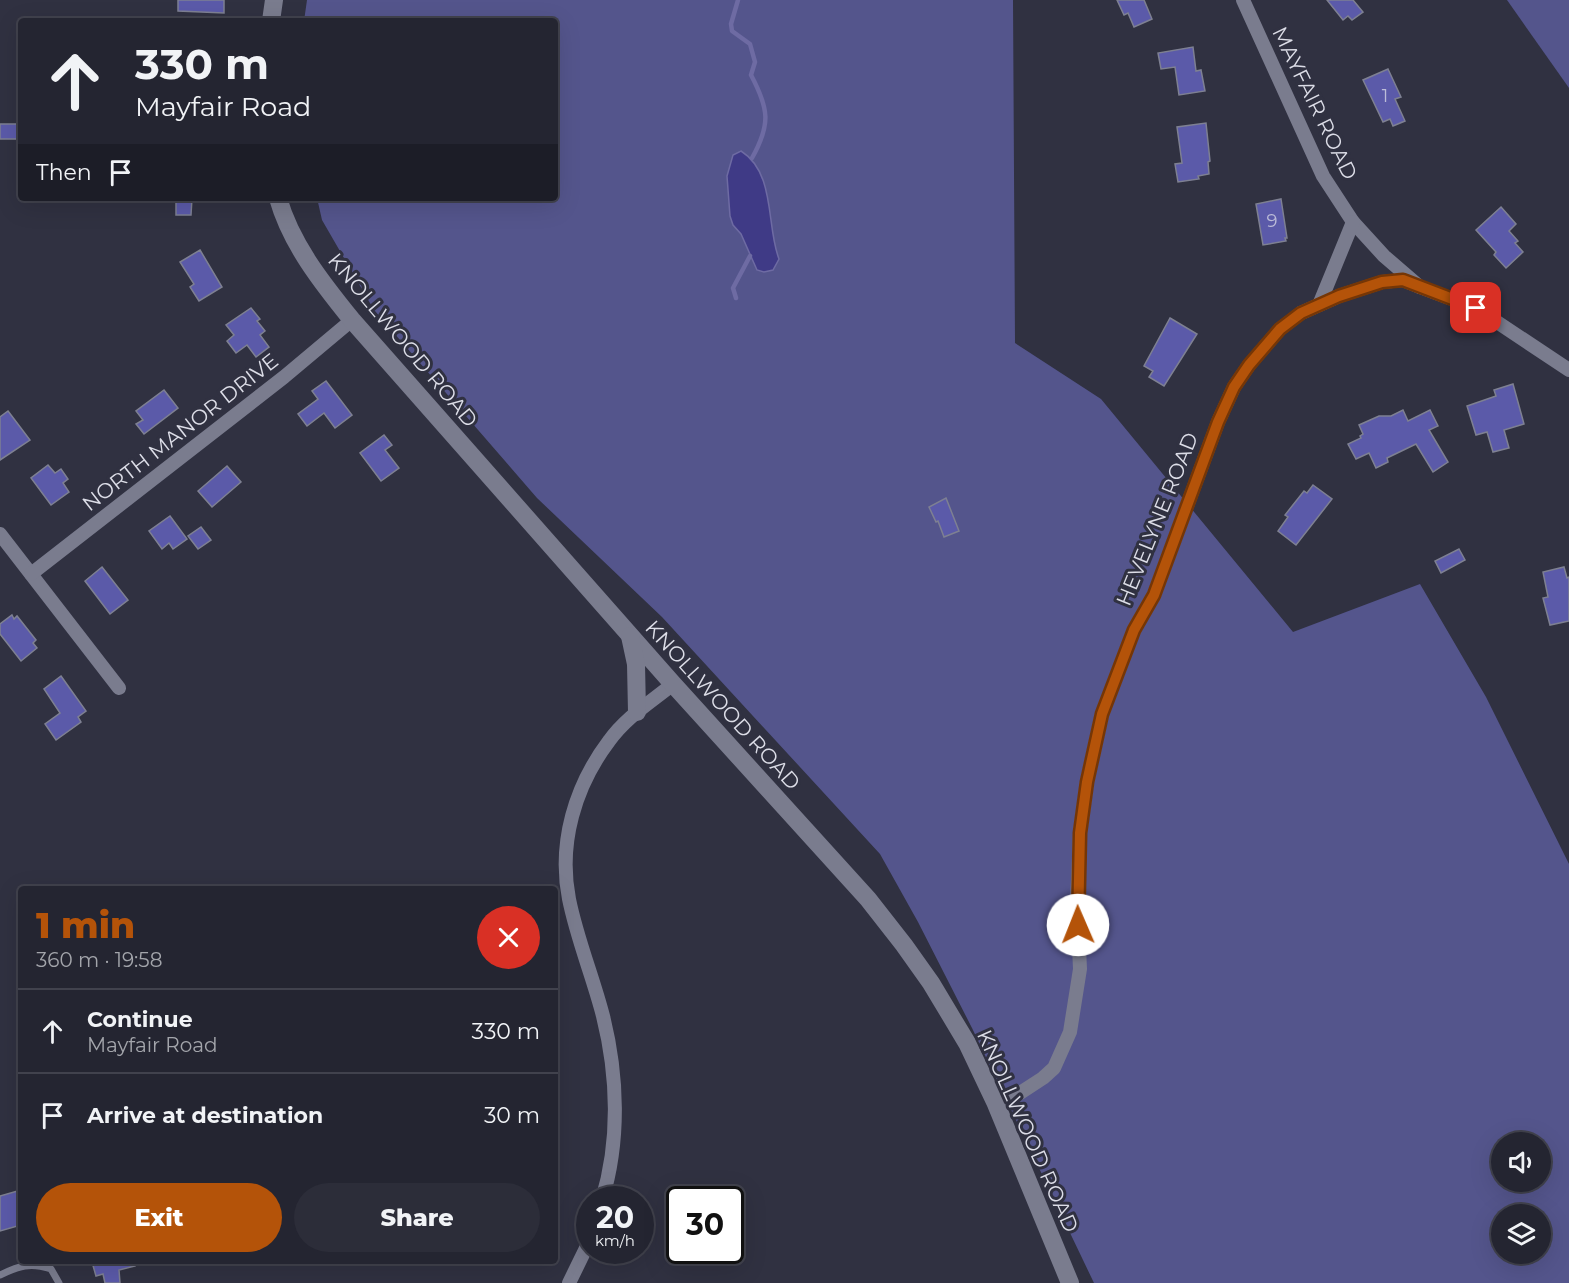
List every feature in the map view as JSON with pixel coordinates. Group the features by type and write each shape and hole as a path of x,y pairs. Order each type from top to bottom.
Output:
{"main road":[{"path":"271,18 274,0"},
{"name":"KNOLLWOOD ROAD","path":"279,201 286,221 306,260 352,320 673,684 868,899 904,945 966,1043 996,1104 1070,1283"},
{"path":"630,634 636,664 637,712"}],"street":[{"name":"MAYFAIR ROAD","path":"1243,0 1323,176 1353,222 1384,256 1420,286 1476,308 1569,370"},
{"path":"1319,305 1353,222"},
{"name":"HEVELYNE ROAD","path":"996,1104 1014,1097 1054,1068 1070,1032 1080,969 1078,891 1080,833 1087,782 1102,714 1134,630 1154,595 1218,422 1234,387 1249,365 1280,329 1301,313 1339,296 1382,282 1403,280 1420,286"},
{"name":"NORTH MANOR DRIVE","path":"31,574 275,385 352,320"},
{"path":"0,534 119,688"},
{"path":"605,1186 613,1153 615,1108 612,1065 603,1017 569,898 566,872 567,849 574,806 588,771 609,740 637,712 673,684"},
{"path":"569,1283 578,1264"}],"lane":[{"path":"0,1275 18,1266 37,1264 51,1269 59,1283"}],"shaded area":[{"path":"307,0 1013,0 1015,343 1101,399 1293,632 1420,584 1486,697 1569,864 1569,1283 1094,1283 972,1028 918,922 880,854 662,617 537,498 374,310 322,220 318,201 558,201 558,18 304,18"},
{"path":"1507,0 1569,0 1569,88"},
{"path":"741,151 752,161 765,186 779,259 773,270 764,272 757,270 730,216 727,176 733,155"}],"building":[{"path":"178,0 224,0 224,13 178,11"},
{"path":"1117,0 1144,0 1152,19 1134,27 1128,13 1124,15"},
{"path":"1327,0 1353,0 1363,12 1352,20 1348,16 1343,20"},
{"path":"1193,47 1196,71 1201,70 1205,91 1179,95 1175,67 1161,69 1158,53"},
{"path":"1388,69 1401,97 1395,99 1405,121 1393,126 1390,119 1383,122 1363,80"},
{"path":"1206,123 1209,174 1198,176 1199,179 1178,182 1175,164 1182,163 1177,127"},
{"path":"0,124 18,124 18,139 0,139"},
{"path":"1281,199 1286,241 1263,245 1256,204"},
{"path":"176,201 192,201 191,215 176,215"},
{"path":"1501,207 1516,224 1509,231 1518,241 1515,243 1523,252 1506,268 1494,255 1496,252 1476,230"},
{"path":"200,250 222,287 199,301 190,287 194,284 180,262"},
{"path":"251,308 260,319 257,321 265,331 260,335 269,347 256,357 247,345 236,353 227,341 234,335 226,325"},
{"path":"1170,318 1197,334 1164,386 1149,377 1153,371 1144,366"},
{"path":"326,381 352,415 335,428 324,413 307,426 298,414 318,399 312,391"},
{"path":"1513,384 1524,424 1504,430 1509,448 1493,452 1487,432 1476,435 1467,406 1496,396 1494,390"},
{"path":"164,390 178,408 144,434 136,424 143,420 136,411"},
{"path":"1403,410 1408,421 1430,410 1438,426 1429,430 1448,462 1433,472 1416,444 1387,458 1388,462 1376,468 1369,453 1356,459 1348,444 1361,438 1363,434 1359,425 1379,416 1391,416"},
{"path":"8,411 30,440 0,460 0,417"},
{"path":"384,435 392,445 385,450 399,468 381,481 360,453"},
{"path":"48,465 55,473 61,469 68,479 63,483 69,492 51,505 31,478"},
{"path":"227,466 241,482 212,507 198,491"},
{"path":"1313,485 1332,499 1296,545 1278,531 1288,517 1285,515 1304,491 1307,493"},
{"path":"946,498 959,531 944,537 929,507"},
{"path":"170,516 187,539 173,549 169,543 162,549 149,531"},
{"path":"201,527 211,540 198,549 188,536"},
{"path":"1459,549 1465,560 1441,573 1435,561"},
{"path":"102,567 128,600 110,614 85,581"},
{"path":"1564,567 1567,578 1569,577 1569,621 1550,625 1543,598 1548,597 1543,572"},
{"path":"12,615 14,619 17,616 36,640 33,643 37,648 21,661 0,634 0,624"},
{"path":"61,676 86,711 78,717 81,722 56,740 45,724 60,713 44,689"},
{"path":"18,1191 18,1226 0,1231 0,1196"},
{"path":"93,1264 134,1264 135,1266 119,1270 120,1283 105,1283 103,1274 96,1276"}],"waterway":[{"path":"738,0 731,24 732,31 750,44 755,62 751,75 761,98 765,116 765,126 752,158"},
{"path":"736,298 733,288 750,256"}],"route":[{"path":"1078,925 1080,833 1087,782 1102,714 1134,630 1154,595 1218,422 1234,387 1249,365 1280,329 1301,313 1339,296 1382,282 1403,280 1476,308"}]}
